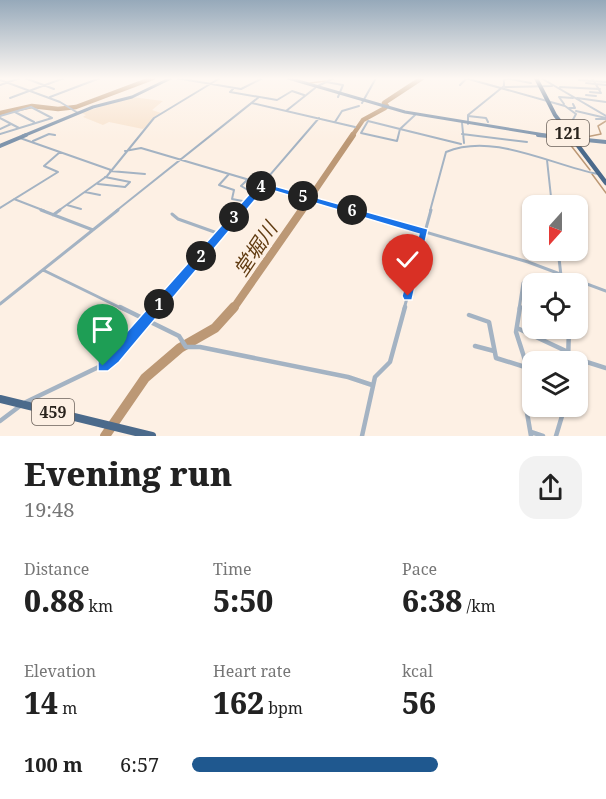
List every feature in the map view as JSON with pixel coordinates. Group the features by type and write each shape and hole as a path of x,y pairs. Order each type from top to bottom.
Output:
{"highway":[{"name":"121","path":"546,100 606,183"},
{"name":"459","path":"0,399 152,436"}],"main road":[{"path":"1,145 78,113 127,98"},
{"path":"342,98 360,104 468,124 606,142"}],"street":[{"path":"50,98 78,113"},
{"path":"53,215 105,177 154,118 190,98"},
{"path":"0,304 257,98"},
{"path":"286,111 300,98"},
{"path":"335,122 342,111 360,104 363,98"},
{"path":"468,124 468,116 489,98"},
{"path":"540,98 575,108 573,104"},
{"path":"576,98 606,117"},
{"path":"577,98 606,102"},
{"path":"560,100 574,111 606,117"},
{"path":"560,100 566,100"},
{"path":"252,103 355,127"},
{"path":"0,117 31,107 52,118 0,132"},
{"path":"563,126 570,125 576,114 574,111"},
{"path":"15,112 34,122"},
{"path":"416,115 404,122 400,129 396,141 361,133 368,122 400,129 463,144 547,160 599,174"},
{"path":"468,116 486,117 488,122"},
{"path":"0,117 19,128"},
{"path":"596,119 606,117"},
{"path":"0,421 22,404 109,362 319,118"},
{"path":"462,123 463,144"},
{"path":"0,132 11,124"},
{"path":"31,142 49,134 55,135"},
{"path":"462,134 527,142"},
{"path":"19,138 111,171 145,174"},
{"path":"362,436 375,377 390,362 445,153 463,144"},
{"path":"125,151 141,148 560,273 559,261"},
{"path":"0,208 58,172 44,166 60,152"},
{"path":"547,160 551,195"},
{"path":"229,174 219,185 234,190 232,199 248,202"},
{"path":"97,184 124,187 130,182 105,177"},
{"path":"248,180 241,186 248,190"},
{"path":"85,192 100,195"},
{"path":"14,199 93,230"},
{"path":"67,205 81,209"},
{"path":"171,214 180,220 220,234"},
{"path":"43,270 179,336 186,347 200,347 348,377 372,385"},
{"path":"588,284 606,291"},
{"path":"522,290 517,328 522,357"},
{"path":"469,315 489,322 494,351 498,359 522,366"},
{"path":"517,328 559,351"},
{"path":"475,346 494,351"},
{"path":"588,362 606,368"},
{"path":"528,417 531,434 543,436"},
{"path":"556,436 562,417"}],"shaded area":[{"path":"128,98 163,101 152,110 161,113 143,129 109,122 103,125 83,117 86,115 81,113"}],"waterway":[{"path":"0,113 32,106 58,109 76,107 99,98"},
{"name":"堂堀川","path":"352,136 363,120 385,108 387,106 384,103 391,98"},
{"path":"581,138 601,134 598,126 606,121"},
{"name":"堂堀川","path":"301,211 353,135"},
{"path":"573,143 569,143 590,170"},
{"path":"592,174 606,193"},
{"name":"堂堀川","path":"233,309 302,210"},
{"name":"堂堀川","path":"105,436 145,378 180,348 215,328 234,307"}],"route":[{"path":"103,366 114,357 263,184 425,232 408,296"}]}
